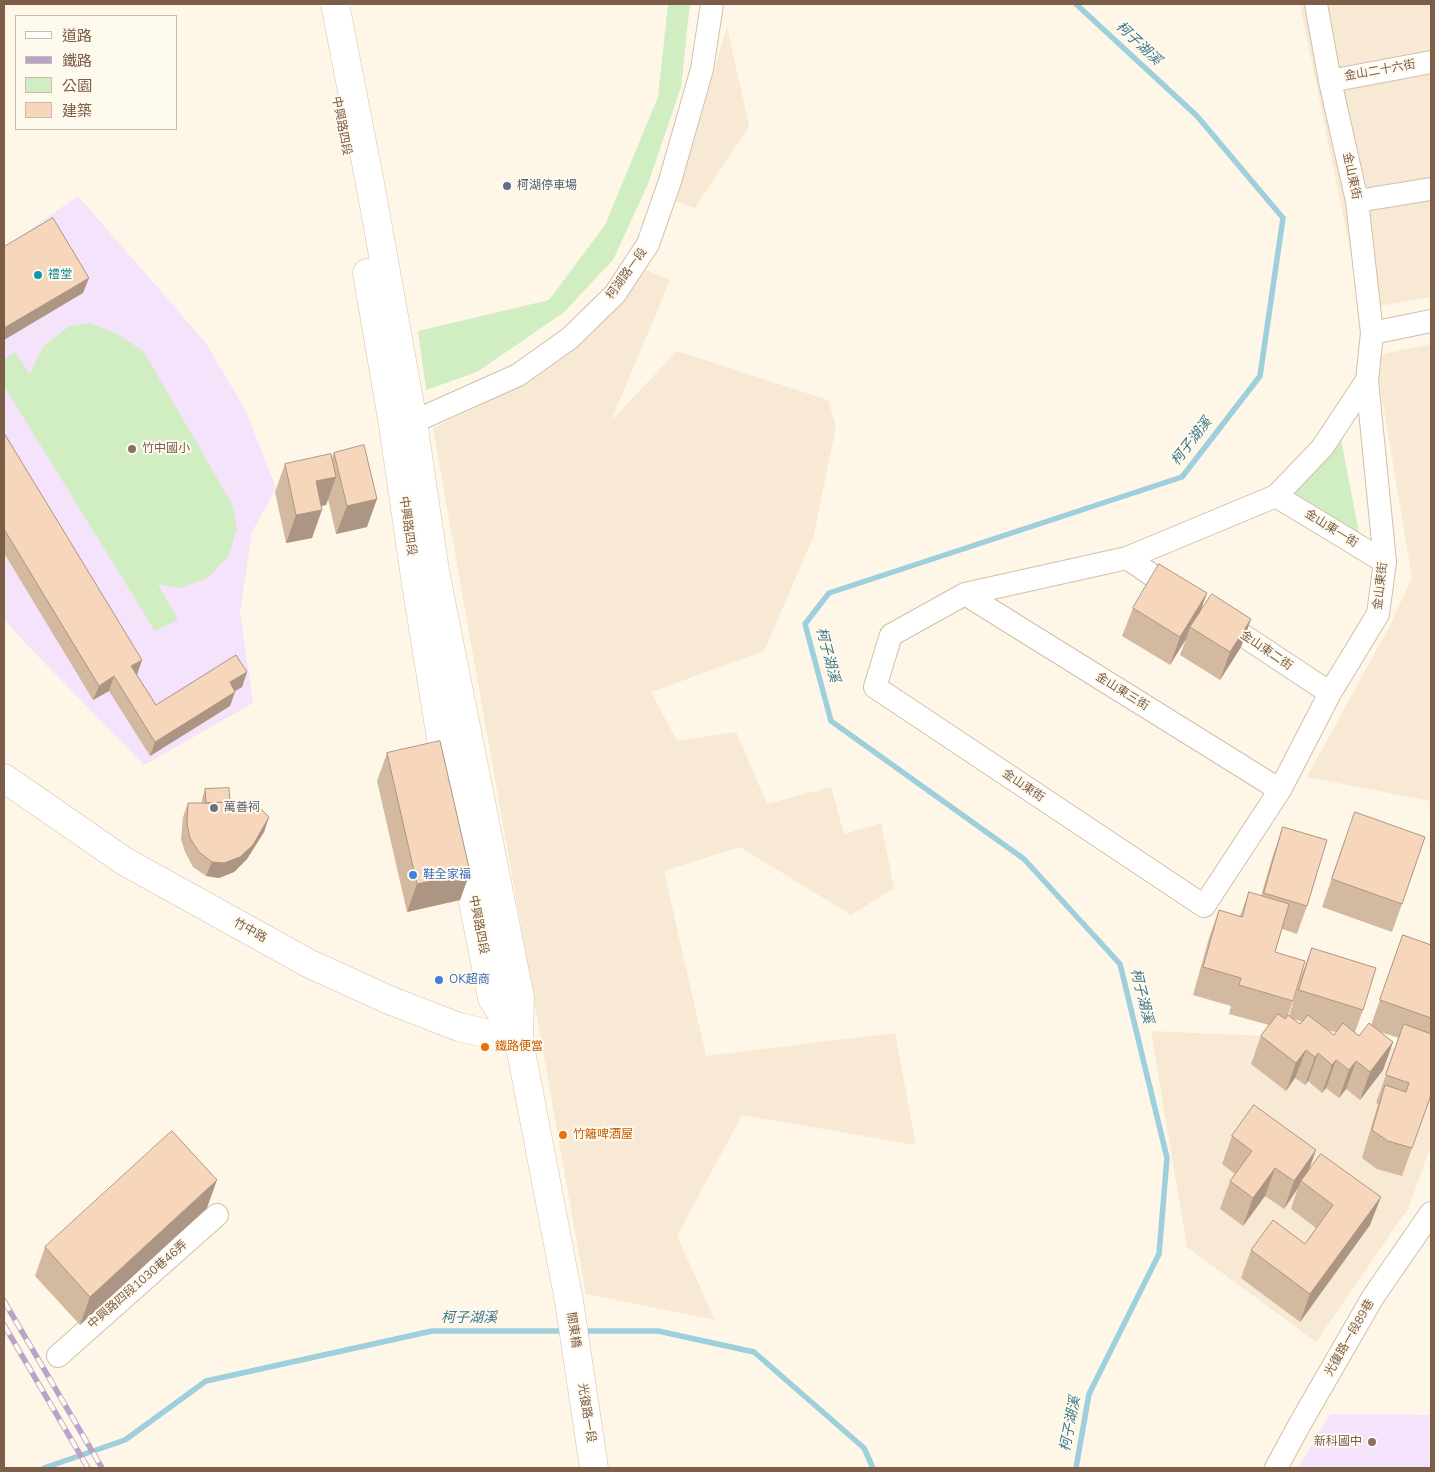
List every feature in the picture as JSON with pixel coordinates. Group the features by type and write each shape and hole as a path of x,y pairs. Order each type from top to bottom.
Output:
{"main road":[{"name":"中興路四段","path":"316,4 323,31 362,241 403,423"},
{"name":"中興路四段","path":"336,4 370,183 403,423 416,584 443,751 492,998 518,1041 569,1301"},
{"name":"竹中路","path":"4,778 124,861 308,963 389,1000 459,1027 518,1041"},
{"name":"關東橋","path":"569,1301 577,1358"},
{"name":"光復路一段","path":"577,1358 594,1468"}],"street":[{"name":"柯湖路一段","path":"403,423 518,375 570,338 615,294 648,244 670,181 702,69 712,4"},
{"name":"金山東街","path":"1316,4 1330,81 1357,201 1372,333 1368,380 1385,562 1378,614 1330,693 1280,790 1204,906 875,687 891,635 965,594 1127,558 1276,496 1322,448 1368,380"},
{"name":"金山二十六街","path":"1330,81 1431,62"},
{"path":"1357,201 1431,189"},
{"path":"1372,333 1431,322"},
{"name":"金山東一街","path":"1276,496 1385,562"},
{"name":"金山東二街","path":"1127,558 1330,693"},
{"name":"金山東三街","path":"965,594 1280,790"},
{"name":"光復路一段89巷","path":"1276,1468 1373,1297 1431,1213"},
{"name":"中興路四段1030巷46弄","path":"58,1356 217,1215"}],"shaded area":[{"path":"1300,4 1431,4 1431,297 1362,309"},
{"path":"727,27 749,126 695,208 676,201"},
{"name":"竹中國小","path":"78,196 205,342 245,409 276,488 252,532 240,612 253,703 144,765 4,619 4,248"},
{"path":"639,267 670,280 611,421 677,351 828,400 836,426 814,535 764,651 651,692 677,741 736,732 767,804 831,787 844,834 881,823 894,888 851,915 740,847 664,871 706,1056 895,1033 916,1145 742,1115 677,1236 715,1320 586,1294 433,428 509,391 589,337"},
{"path":"1431,344 1431,801 1307,777 1390,625 1412,578 1375,356"},
{"path":"1151,1031 1376,1041 1431,1060 1431,1145 1409,1207 1316,1342 1187,1247"},
{"name":"新科國中","path":"1330,1414 1431,1415 1431,1468 1298,1468"}],"green space":[{"path":"668,4 690,4 681,87 648,184 613,260 563,313 477,372 426,390 418,331 549,300 605,225 658,97"},
{"path":"90,323 121,336 144,352 232,504 237,528 229,555 208,578 180,588 158,584 178,620 155,631 4,386 4,360 15,352 30,374 43,347 68,327"},
{"path":"1340,434 1359,533 1286,494"}],"building":[{"name":"禮堂","path":"53,218 89,278 4,328 4,247"},
{"path":"4,433 142,660 131,666 156,705 236,655 247,672 230,682 235,692 155,742 114,676 99,686 4,529"},
{"path":"364,445 377,499 347,506 334,453"},
{"path":"331,454 336,477 316,481 322,510 296,515 285,464"},
{"path":"1159,564 1207,593 1180,637 1133,608"},
{"path":"1212,594 1251,619 1230,652 1190,627"},
{"path":"440,741 470,872 417,884 387,753"},
{"path":"229,788 230,802 206,803 205,789"},
{"path":"253,801 269,817 253,845 240,857 224,863 212,862 199,852 190,838 187,824 188,803"},
{"path":"1355,812 1425,837 1402,904 1332,879"},
{"path":"1283,827 1327,840 1307,906 1264,893"},
{"path":"1249,892 1289,904 1275,952 1305,961 1293,1001 1239,985 1241,978 1203,967 1219,910 1242,917"},
{"path":"1403,935 1431,945 1431,1018 1380,1000"},
{"path":"1312,948 1376,968 1363,1010 1299,990"},
{"path":"1278,1014 1285,1019 1288,1015 1300,1024 1308,1015 1334,1035 1343,1023 1359,1036 1369,1023 1393,1042 1370,1072 1356,1061 1349,1070 1336,1060 1332,1065 1318,1053 1315,1057 1306,1050 1296,1063 1261,1036"},
{"path":"1404,1024 1431,1034 1431,1095 1412,1148 1388,1141 1372,1130 1385,1085 1406,1092 1409,1083 1386,1075"},
{"path":"1254,1105 1316,1150 1294,1181 1275,1168 1253,1198 1230,1181 1252,1151 1232,1136"},
{"path":"172,1131 217,1180 90,1297 45,1247"},
{"path":"1321,1154 1381,1197 1310,1294 1251,1250 1273,1220 1305,1244 1333,1205 1301,1181"}],"waterway":[{"name":"柯子湖溪","path":"1076,4 1197,116 1283,218 1260,376 1182,477 829,593 805,624 831,721 1024,859 1120,964 1167,1158 1159,1254 1089,1394 1076,1468"},
{"name":"柯子湖溪","path":"44,1468 125,1440 206,1381 432,1331 567,1331"},
{"name":"柯子湖溪","path":"581,1331 658,1331 754,1352 864,1448 873,1468"}],"railway":[{"path":"4,1301 102,1468"},
{"path":"4,1325 88,1468"}],"place":[{"name":"柯湖停車場","path":"507,186"},
{"name":"禮堂","path":"38,275"},
{"name":"竹中國小","path":"132,449"},
{"name":"萬善祠","path":"214,808"},
{"name":"鞋全家福","path":"413,875"},
{"name":"OK超商","path":"439,980"},
{"name":"鐵路便當","path":"485,1047"},
{"name":"竹籬啤酒屋","path":"563,1135"},
{"name":"新科國中","path":"1372,1442"}]}
